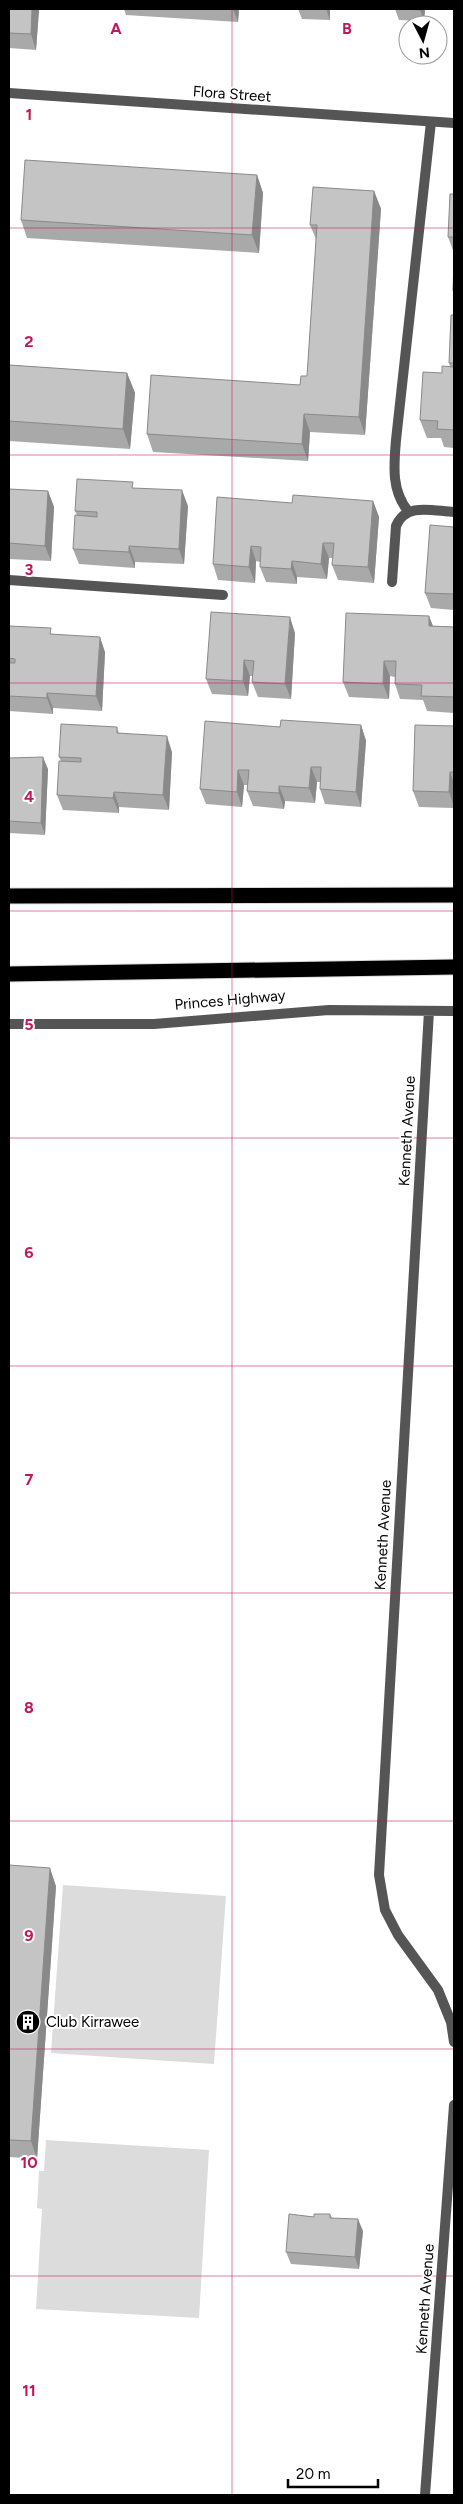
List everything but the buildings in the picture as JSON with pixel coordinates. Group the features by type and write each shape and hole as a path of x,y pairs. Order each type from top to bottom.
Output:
{"highway":[{"path":"9,896 454,895"},
{"name":"Princes Highway","path":"9,974 454,967"}],"street":[{"name":"Flora Street","path":"9,93 454,123"},
{"path":"408,511 398,496 394,463 431,122"},
{"path":"392,582 396,526 399,520 408,511 416,509 454,512"},
{"path":"9,580 223,595"},
{"name":"Princes Highway","path":"9,1024 154,1024 329,1010 454,1011"},
{"name":"Kenneth Avenue","path":"429,1011 379,1875 386,1910 398,1935 438,1990 451,2022 454,2042"},
{"name":"Kenneth Avenue","path":"425,2495 454,2105"}],"shaded area":[{"path":"63,1885 226,1896 214,2064 51,2053"},
{"path":"46,2140 209,2150 199,2318 36,2309 42,2209 37,2208 39,2171 44,2171"}],"place":[{"name":"Club Kirrawee","path":"28,2022"}]}
